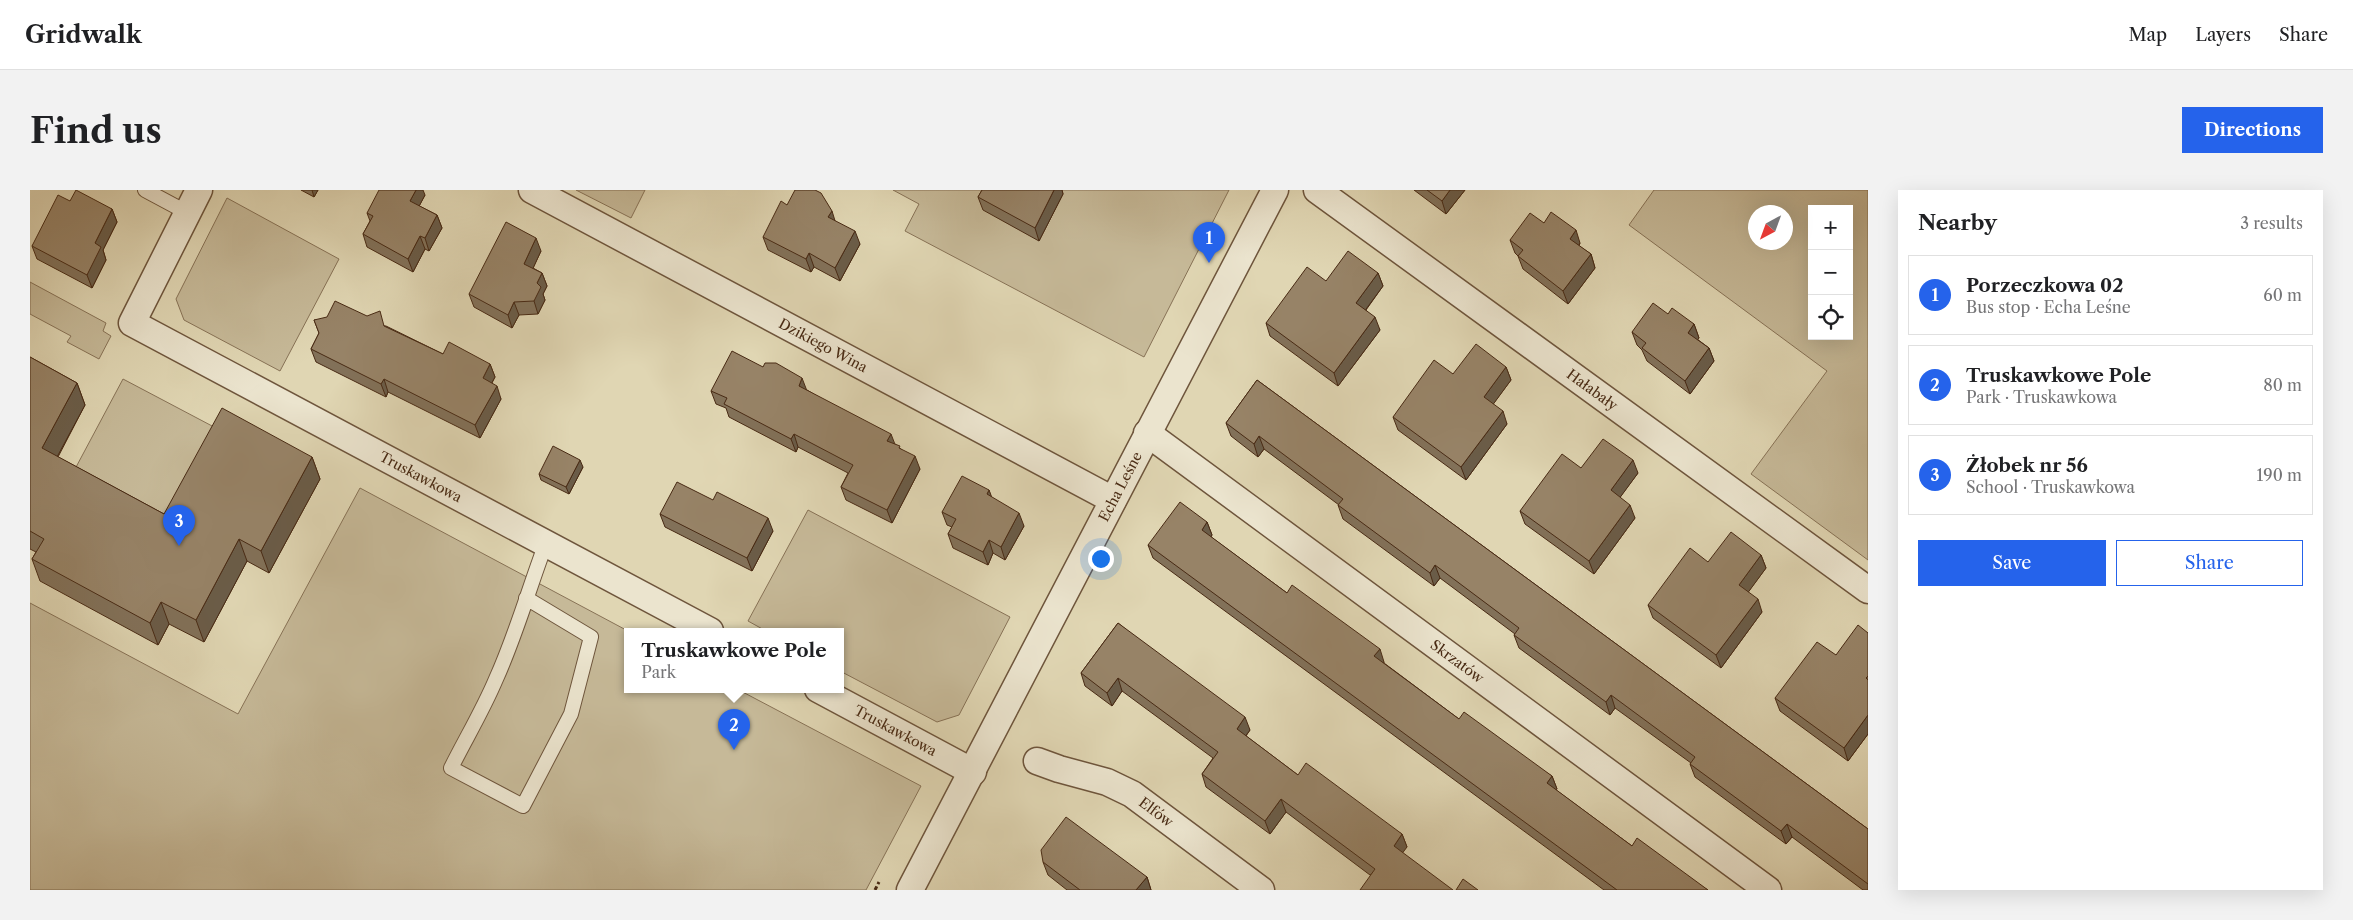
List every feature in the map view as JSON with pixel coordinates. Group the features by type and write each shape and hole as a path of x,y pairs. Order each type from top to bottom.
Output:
{"street":[{"path":"188,213 199,190"},
{"name":"Dzikiego Wina","path":"532,190 1114,500"},
{"name":"Echa Leśne","path":"910,890 1275,190"},
{"name":"Hałabały","path":"1317,190 1868,590"},
{"name":"Truskawkowa","path":"188,213 132,323 704,628"},
{"name":"Skrzatów","path":"1147,433 1768,890"},
{"name":"Truskawkowa","path":"825,693 973,772"},
{"name":"Elfów","path":"1037,760 1059,769 1107,782 1132,794 1261,890"}],"lane":[{"path":"146,190 188,213"},
{"path":"526,598 591,637 571,714 523,806 451,768 496,679 546,543"}],"shaded area":[{"path":"576,190 645,190 631,218"},
{"path":"893,190 1229,190 1144,357 905,231 919,204"},
{"path":"1654,190 1868,190 1868,560 1751,474 1827,371 1629,225"},
{"path":"227,198 339,259 280,371 184,320 176,299"},
{"path":"30,282 106,323 103,331 111,336 99,359 67,342 71,336 30,314"},
{"path":"123,379 214,427 167,517 75,469"},
{"path":"360,488 624,629 624,693 745,693 921,786 866,890 30,890 30,603 238,714"},
{"path":"808,510 1010,617 959,715 937,722 844,673 844,628 761,628 748,621"}],"building":[{"path":"76,190 112,209 95,243 101,247 87,275 32,246 58,195 70,201"},
{"path":"379,190 416,190 410,201 437,215 425,238 420,236 408,259 363,234 373,216 367,213"},
{"path":"795,190 815,190 821,193 832,211 828,217 855,231 835,268 809,253 806,259 763,237 781,201 787,205"},
{"path":"982,190 1054,190 1035,228 978,197"},
{"path":"1427,190 1450,190 1442,201"},
{"path":"1551,212 1576,230 1570,239 1591,254 1563,291 1518,256 1523,250 1510,240 1530,213 1544,223"},
{"path":"506,222 536,238 524,264 542,273 537,283 541,287 534,301 514,302 508,315 469,294"},
{"path":"1348,251 1378,273 1356,303 1375,317 1334,373 1266,323 1307,267 1326,281"},
{"path":"335,301 367,316 380,311 384,326 443,354 449,342 490,364 483,378 497,386 475,425 384,379 381,384 311,349 319,333 314,320 327,317"},
{"path":"1653,303 1668,314 1672,308 1694,324 1688,333 1709,348 1685,381 1642,348 1646,343 1632,332"},
{"path":"1476,344 1506,367 1484,397 1503,411 1461,467 1393,417 1434,360 1453,374"},
{"path":"732,351 763,367 765,363 776,363 802,378 799,386 891,434 887,441 900,446 899,448 915,456 887,510 841,487 853,465 794,434 791,439 724,404 727,398 711,391"},
{"path":"30,357 77,383 42,448 164,514 222,408 312,457 261,551 239,539 196,620 161,602 150,623 32,559 44,539 30,531"},
{"path":"1257,380 1868,829 1868,884 1787,824 1781,831 1690,764 1695,757 1611,695 1606,702 1514,635 1519,628 1435,565 1430,573 1338,505 1343,499 1259,436 1254,444 1226,423"},
{"path":"1603,439 1633,460 1611,490 1630,505 1589,561 1520,511 1562,454 1581,468"},
{"path":"553,446 580,460 566,487 539,474"},
{"path":"962,476 989,490 987,494 1019,513 1001,547 989,540 983,552 948,534 956,519 942,512"},
{"path":"677,482 713,500 717,492 768,518 747,558 660,514"},
{"path":"1180,502 1207,522 1202,530 1287,593 1292,585 1380,649 1374,656 1459,719 1464,712 1552,776 1547,783 1632,846 1637,838 1708,890 1617,890 1148,545"},
{"path":"1731,532 1761,555 1739,585 1758,599 1716,655 1648,605 1690,548 1708,562"},
{"path":"1118,623 1245,717 1237,729 1298,775 1306,763 1402,834 1394,846 1453,890 1360,890 1375,869 1281,799 1265,821 1202,774 1218,752 1118,678 1107,693 1081,673"},
{"path":"1858,625 1868,633 1868,676 1866,678 1868,680 1868,715 1844,748 1775,698 1817,642 1836,655"},
{"path":"1066,817 1147,877 1136,890 1080,890 1043,862 1041,850"},
{"path":"1463,879 1478,890 1456,890"}],"place":[{"name":"Porzeczkowa 02","path":"1209,263"},
{"name":"Żłobek nr 56","path":"179,546"},
{"name":"Truskawkowe Pole","path":"734,750"}]}
